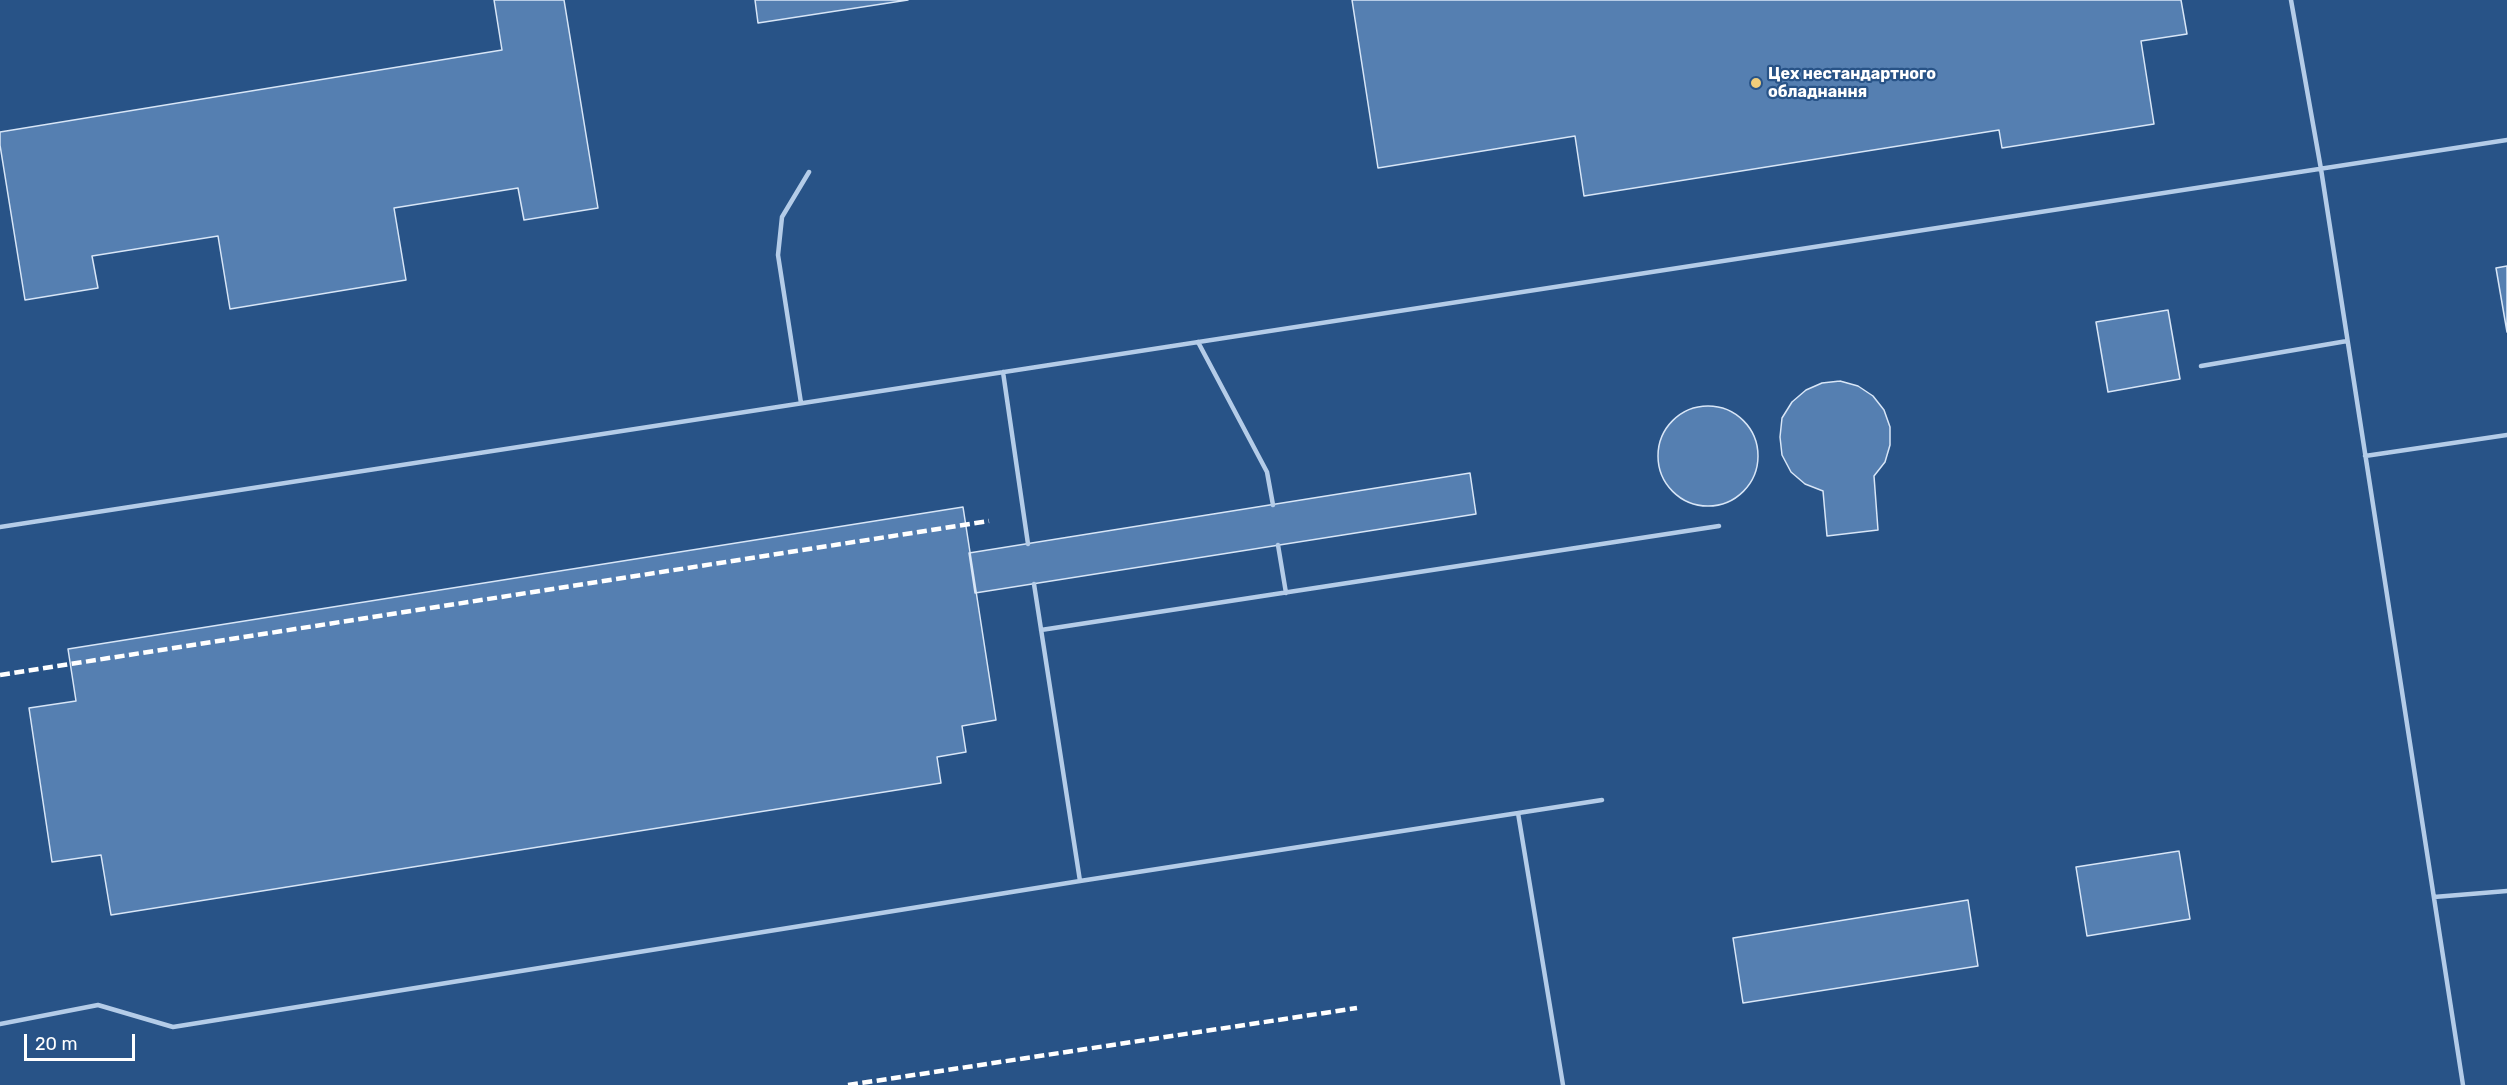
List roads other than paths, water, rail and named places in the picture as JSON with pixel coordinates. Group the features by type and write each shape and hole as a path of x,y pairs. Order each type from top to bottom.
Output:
{"lane":[{"path":"2291,0 2321,169 2463,1085"},
{"path":"0,527 2507,140"},
{"path":"801,403 777,255 782,218 809,171"},
{"path":"2201,366 2347,341"},
{"path":"1197,342 1267,472 1273,505"},
{"path":"1003,372 1028,544"},
{"path":"2365,456 2507,435"},
{"path":"1041,630 1719,526"},
{"path":"1278,544 1286,593"},
{"path":"1034,584 1080,881"},
{"path":"0,1024 98,1005 173,1028 1080,881 1602,800"},
{"path":"1518,813 1563,1085"},
{"path":"2434,897 2507,891"}],"railway":[{"path":"0,675 989,521"},
{"path":"848,1085 1357,1008"}],"place":[{"name":"Цех нестандартного обладнання","path":"1756,83"}]}
